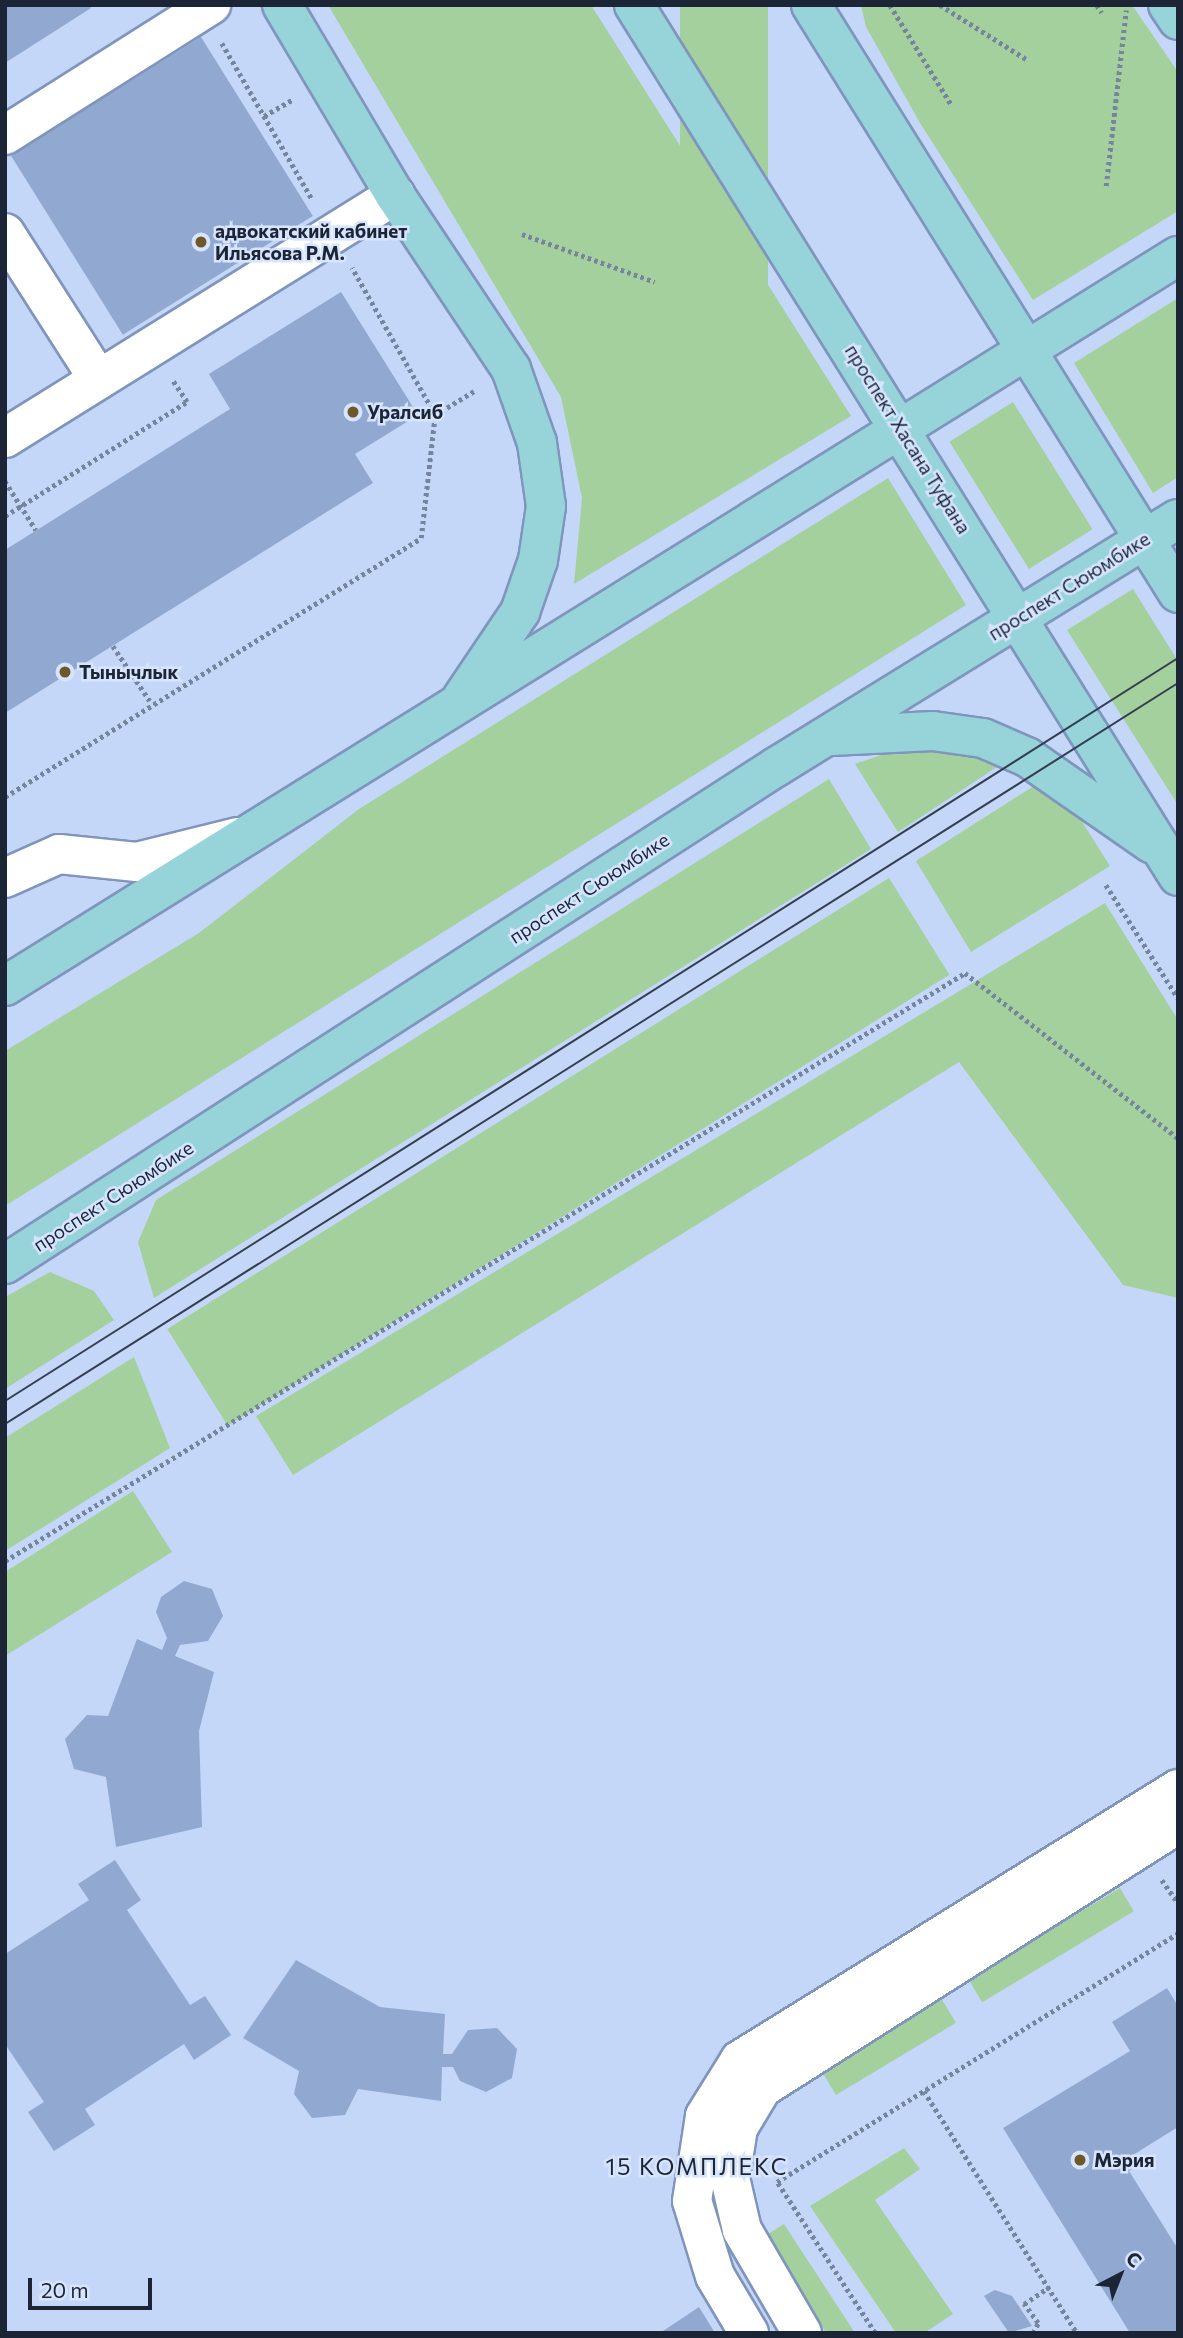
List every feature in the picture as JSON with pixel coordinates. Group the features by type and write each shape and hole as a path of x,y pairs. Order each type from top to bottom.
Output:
{"main road":[{"path":"282,5 395,195 511,369 537,443 546,506 538,561 520,612 453,711"},
{"name":"проспект Хасана Туфана","path":"634,5 901,428 1170,863"},
{"path":"811,5 1178,593"},
{"path":"1168,5 1178,20"},
{"path":"5,986 453,711 1178,256"},
{"name":"проспект Сююмбике","path":"11,1256 823,737 1178,519"},
{"path":"823,737 933,731 983,738 1027,757 1170,863"}],"street":[{"path":"5,135 211,5"},
{"path":"5,438 395,195"},
{"path":"5,233 99,380"},
{"path":"5,878 59,854 137,862 256,833"},
{"path":"749,2333 715,2276 692,2201 705,2116 740,2060 1178,1789"},
{"path":"802,2333 742,2230 730,2178 738,2128 762,2088 1178,1824"}],"path":[{"path":"890,5 951,104"},
{"path":"940,5 1026,59"},
{"path":"1097,5 1102,13"},
{"path":"1106,186 1126,5"},
{"path":"522,234 655,282"},
{"path":"5,516 187,402 151,347"},
{"path":"5,797 150,701 421,538 435,415 478,389"},
{"path":"5,481 36,530"},
{"path":"113,646 150,701"},
{"path":"1107,886 1178,998"},
{"path":"5,1562 965,973 1178,1138"},
{"path":"875,2333 777,2182 1178,1933"},
{"path":"924,2091 1077,2333"},
{"path":"1033,2333 1038,2323 1024,2304 1049,2287"}],"green space":[{"path":"328,5 591,5 851,416 574,584 582,498 561,397"},
{"path":"680,5 768,5 768,442 680,442"},
{"path":"861,5 1132,5 1178,72 1178,211 1033,300 920,123 866,27"},
{"path":"1178,298 1178,477 1153,493 1074,363"},
{"path":"1013,402 1092,529 1029,569 949,442"},
{"path":"888,478 966,605 5,1206 5,1051 199,933 359,809"},
{"path":"1133,589 1178,661 1178,805 1067,630"},
{"path":"948,748 1003,763 898,832 855,764 890,752"},
{"path":"829,779 871,849 154,1298 138,1242 156,1200"},
{"path":"1037,784 1081,820 1110,866 971,952 916,861"},
{"path":"889,878 949,975 228,1426 167,1329"},
{"path":"1105,903 1178,1020 1178,1298 1123,1285 959,1062 293,1475 256,1416"},
{"path":"50,1272 94,1291 114,1320 5,1389 5,1297"},
{"path":"134,1357 170,1448 5,1551 5,1438"},
{"path":"133,1491 172,1552 5,1656 5,1572"},
{"path":"1120,1888 1134,1911 982,2002 968,1979"},
{"path":"941,1998 956,2023 836,2095 821,2070"},
{"path":"904,2148 920,2169 875,2200 953,2314 924,2333 896,2333 810,2206"},
{"path":"784,2224 855,2333 826,2333 768,2234"}],"building":[{"path":"5,5 89,5 91,8 5,63"},
{"path":"201,37 313,216 123,335 11,156"},
{"path":"341,292 418,415 355,454 373,483 5,713 5,550 230,409 209,374"},
{"path":"184,1581 212,1589 223,1616 208,1641 180,1645 175,1656 214,1672 199,1731 202,1827 116,1847 106,1777 74,1769 65,1739 87,1715 108,1716 137,1639 162,1650 167,1638 156,1612 161,1597"},
{"path":"115,1860 141,1900 127,1910 190,2005 205,1996 231,2035 194,2060 184,2044 85,2109 95,2125 54,2151 28,2112 44,2102 5,2044 5,1954 89,1900 78,1884"},
{"path":"296,1960 380,2007 445,2014 443,2054 452,2054 468,2030 497,2028 517,2049 512,2078 486,2092 460,2081 453,2067 442,2067 441,2101 358,2089 345,2115 312,2118 294,2094 299,2071 243,2038"},
{"name":"Мэрия","path":"1167,1988 1178,2006 1178,2127 1133,2155 1140,2164 1129,2171 1178,2249 1178,2333 1130,2333 1003,2128 1130,2051 1112,2022"},
{"path":"995,2290 1012,2296 1032,2326 1009,2333 984,2296"},
{"path":"699,2307 715,2333 660,2333"}],"tram line":[{"path":"5,1401 1178,658"},
{"path":"5,1424 1178,683"}],"place":[{"name":"адвокатский кабинет Ильясова Р.М.","path":"201,242"},
{"name":"Уралсиб","path":"353,412"},
{"name":"Тынычлык","path":"65,672"},
{"name":"Мэрия","path":"1080,2160"}],"district":[{"name":"15 КОМПЛЕКС","path":"697,2166"}]}
